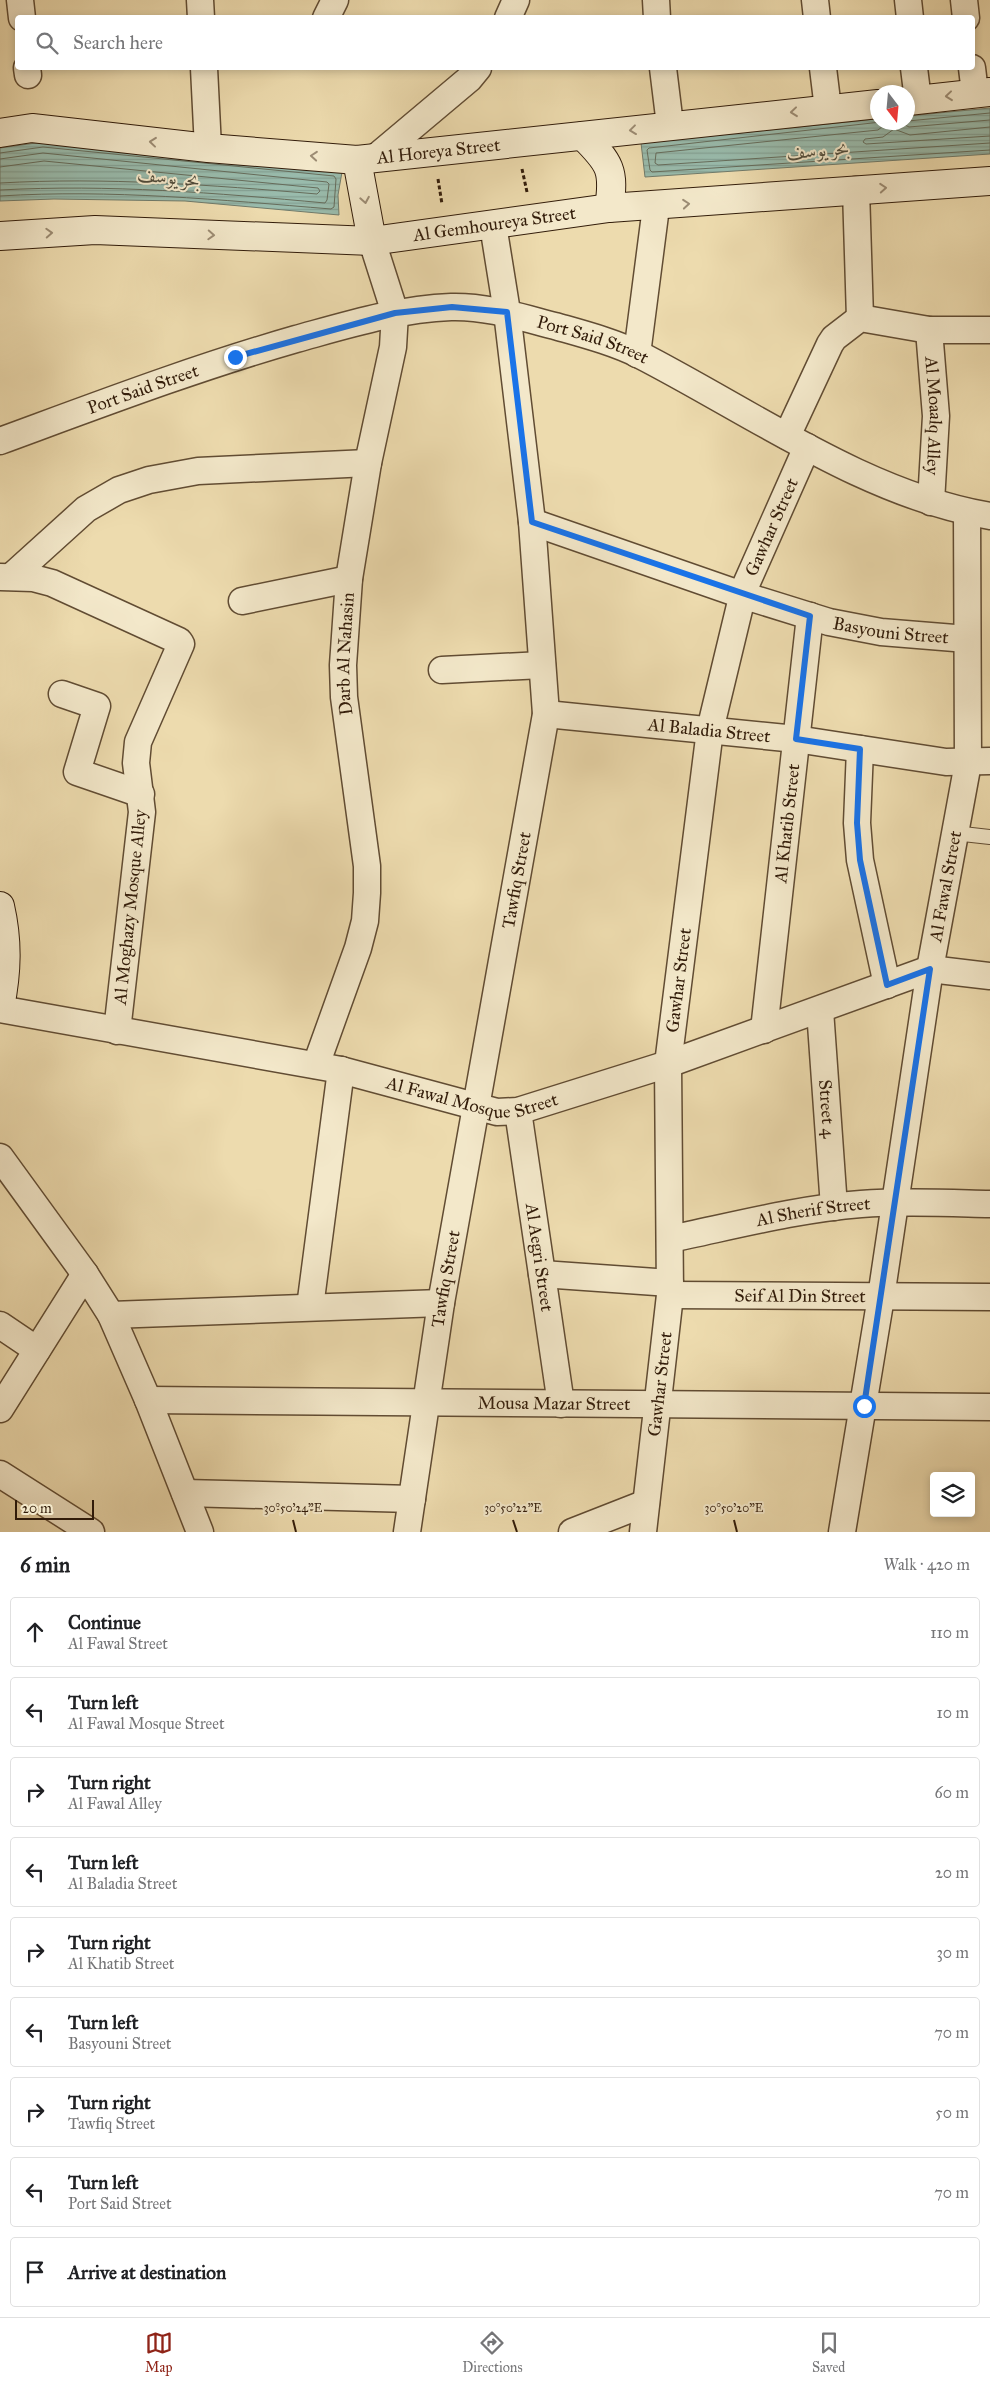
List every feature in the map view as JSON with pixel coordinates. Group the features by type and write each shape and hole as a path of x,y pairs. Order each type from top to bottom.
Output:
{"street":[{"path":"20,0 22,15"},
{"path":"200,0 201,15"},
{"path":"328,15 335,0"},
{"path":"509,15 516,0"},
{"path":"656,0 657,15"},
{"path":"815,0 817,15"},
{"path":"908,0 910,15"},
{"path":"964,0 966,15"},
{"path":"204,70 208,148"},
{"path":"372,241 366,159 469,79 476,70"},
{"path":"663,70 670,125"},
{"path":"823,70 828,109"},
{"path":"913,85 914,70"},
{"path":"915,100 979,84"},
{"name":"Al Horeya Street","path":"0,133 32,128 208,148 366,159 870,105"},
{"path":"582,136 609,164 612,187 609,208"},
{"name":"Al Gemhoureya Street","path":"0,236 95,230 372,241 609,208 656,207 990,180"},
{"path":"856,190 860,318 928,330 990,330"},
{"path":"637,354 656,207"},
{"name":"Tawfiq Street","path":"407,1532 441,1303 546,714 532,522 507,312 493,225"},
{"name":"Darb Al Nahasin","path":"310,1307 328,1067 365,921 368,893 367,866 344,697 344,634 349,579 368,463 393,347 395,313 372,241"},
{"name":"Port Said Street","path":"0,441 235,357 395,313 452,307 507,312 587,335 637,354 797,441 886,485 931,502 978,514"},
{"name":"Gawhar Street","path":"643,1532 670,1289 668,1064 710,730 742,595 830,344 834,338 860,318"},
{"name":"Al Moaalq Alley","path":"928,330 936,416 931,502"},
{"path":"6,577 86,509 119,490 149,480 198,472 368,463"},
{"name":"Al Fawal Street","path":"842,1532 882,1296 930,969 954,833 979,762 967,638 978,514"},
{"name":"Basyouni Street","path":"532,522 742,595 810,616 855,628 967,638"},
{"name":"Al Moghazy Mosque Alley","path":"6,577 33,578 52,583 180,643 138,742 136,763 142,812 117,1030"},
{"path":"242,601 349,579"},
{"name":"Al Khatib Street","path":"764,1030 810,616"},
{"path":"442,670 542,664"},
{"path":"62,694 97,706 77,772 141,794"},
{"name":"Al Baladia Street","path":"546,714 796,739 860,749 979,762"},
{"path":"860,749 857,823 860,860 887,985"},
{"path":"0,906 6,934 0,1008"},
{"path":"930,969 990,976"},
{"name":"Al Fawal Mosque Street","path":"0,1008 328,1067 497,1112 518,1111 668,1064 930,969"},
{"name":"Street 4","path":"820,1010 834,1207"},
{"name":"Al Aegri Street","path":"518,1111 561,1404"},
{"path":"0,1157 85,1274 111,1315 148,1400 200,1532"},
{"name":"Al Sherif Street","path":"670,1239 834,1207 896,1202 990,1204"},
{"path":"0,1410 85,1274"},
{"name":"Seif Al Din Street","path":"542,1274 670,1289 882,1296 990,1297"},
{"path":"111,1315 441,1303"},
{"path":"0,1326 37,1350"},
{"name":"Mousa Mazar Street","path":"148,1400 990,1407"},
{"path":"0,1474 90,1532"},
{"path":"185,1493 412,1499"},
{"path":"572,1532 646,1503"}],"lane":[{"path":"954,833 990,837"}],"path":[{"path":"516,143 533,219"},
{"path":"434,152 447,232"}],"water":[{"name":"بحر يوسف","path":"990,108 990,154 645,177 641,143 870,120 870,130 915,130 915,115"},
{"name":"بحر يوسف","path":"43,142 342,172 338,195 339,215 185,201 54,199 0,201 0,148"}],"route":[{"path":"235,357 327,330 395,313 452,307 507,312 532,522 742,595 810,616 796,739 860,749 857,823 860,860 866,897 887,985 930,969 864,1406"}]}
